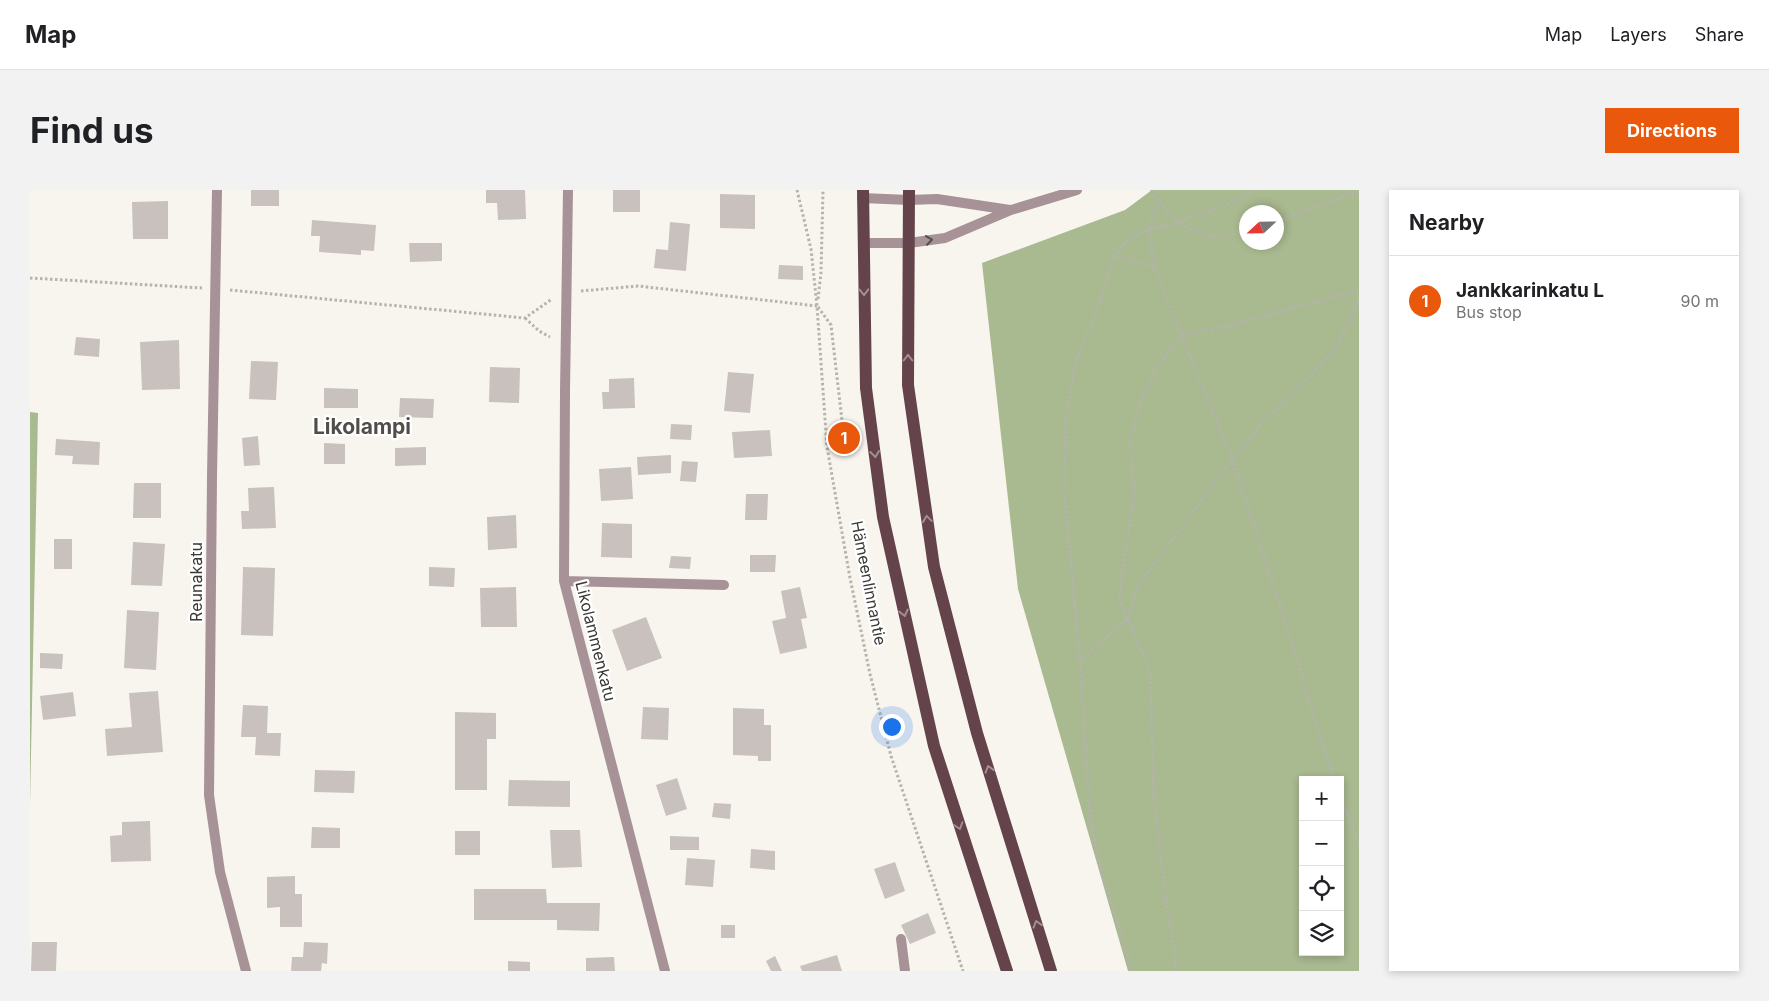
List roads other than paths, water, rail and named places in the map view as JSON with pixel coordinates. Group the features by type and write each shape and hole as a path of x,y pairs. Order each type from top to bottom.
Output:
{"main road":[{"name":"Hämeenlinnantie","path":"863,194 866,388 883,517 934,746 1007,971"},
{"path":"909,195 908,385 934,567 978,733 1051,971"}],"street":[{"name":"Reunakatu","path":"217,190 214,289 209,795 220,872 246,971"},
{"name":"Likolammenkatu","path":"568,190 564,581 665,971"},
{"path":"863,243 909,243 944,238 1011,210 1077,190"},
{"path":"863,194 909,195 1011,210"},
{"path":"564,581 724,585"},
{"path":"901,939 905,971"}],"place":[{"name":"Jankkarinkatu L","path":"844,438"}],"district":[{"name":"Likolampi","path":"362,427"}]}
